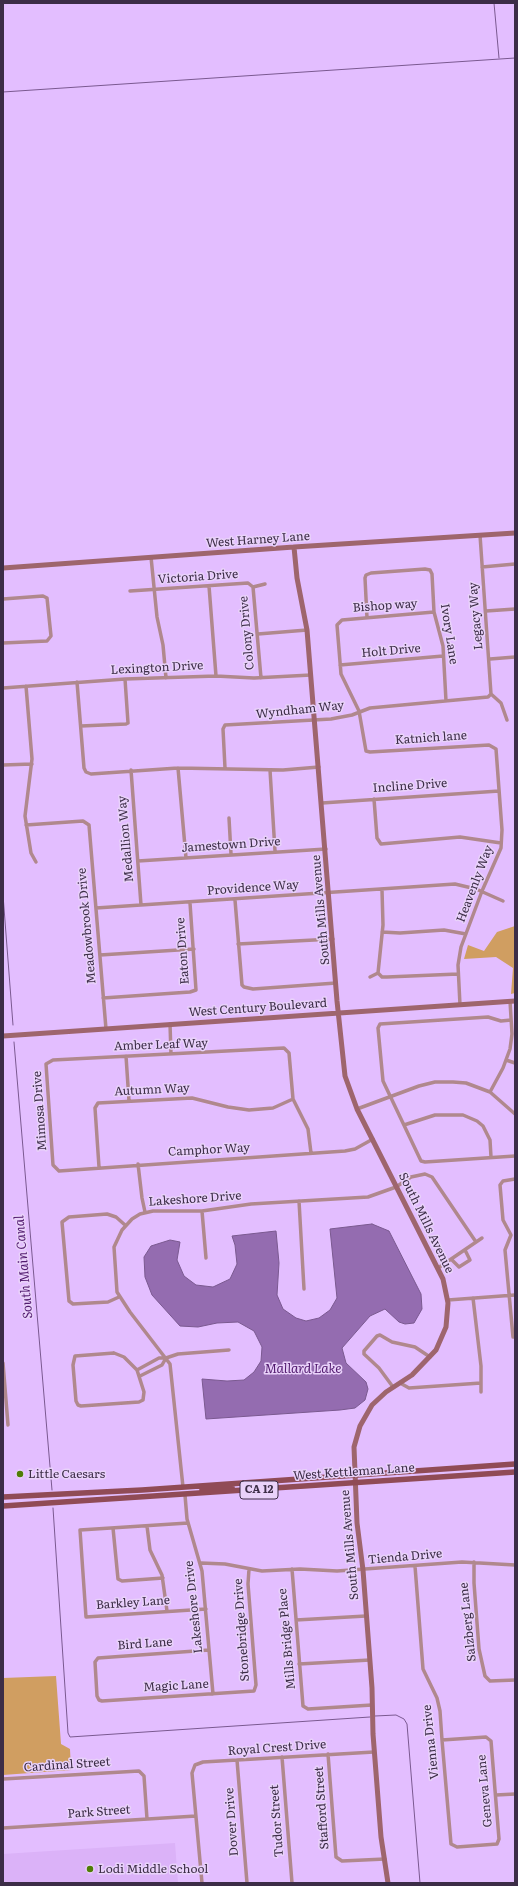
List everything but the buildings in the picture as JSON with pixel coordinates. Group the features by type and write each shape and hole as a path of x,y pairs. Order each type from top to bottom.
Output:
{"main road":[{"name":"West Kettleman Lane","path":"3,1497 235,1484 515,1464"},
{"name":"West Kettleman Lane","path":"3,1506 515,1472"},
{"path":"185,1495 187,1491 228,1488 235,1484"},
{"path":"134,1498 141,1494 179,1491 183,1487"}],"street":[{"name":"West Harney Lane","path":"3,568 515,532"},
{"name":"Legacy Way","path":"480,535 490,659 491,694"},
{"name":"South Mills Avenue","path":"294,547 296,578 307,630 330,893 336,983 346,1076 357,1109 444,1279 448,1300 446,1327 440,1342 430,1357 412,1375 393,1387 372,1405 360,1426 354,1447 357,1523 363,1570 370,1660 374,1752 382,1841 388,1883"},
{"path":"151,557 157,617 163,645 166,678"},
{"path":"482,567 515,564"},
{"name":"Ivory Lane","path":"367,618 366,575 371,573 425,568 430,570 432,574 434,612 443,656 446,701"},
{"name":"Victoria Drive","path":"130,591 248,583 253,587 265,584"},
{"path":"209,586 216,676"},
{"name":"Colony Drive","path":"253,587 261,678"},
{"path":"3,599 43,596 47,598 51,636 47,641 3,643"},
{"path":"486,611 515,609"},
{"name":"Bishop way","path":"340,665 338,622 342,620 434,612"},
{"path":"258,634 307,630"},
{"name":"Holt Drive","path":"340,665 443,656"},
{"path":"490,659 515,657"},
{"path":"340,665 344,683 359,711"},
{"name":"Lexington Drive","path":"3,688 126,679 216,676 261,678 311,675"},
{"path":"81,726 126,724 128,722 126,679"},
{"path":"77,682 84,768 86,772 91,774 131,770 178,768 270,770 319,767"},
{"path":"26,686 32,764 25,806 26,825 31,854 36,862"},
{"path":"491,694 501,703 507,720"},
{"name":"Wyndham Way","path":"225,768 223,729 225,725 341,718 359,711 379,706 488,697 491,694"},
{"name":"Katnich lane","path":"359,711 364,731 365,748 370,752 493,746"},
{"name":"Heavenly Way","path":"460,1005 458,974 459,956 501,843 496,749 493,746"},
{"path":"3,765 32,764"},
{"path":"178,768 186,858"},
{"name":"Medallion Way","path":"131,770 141,905"},
{"path":"270,770 275,851"},
{"name":"Incline Drive","path":"322,803 499,791"},
{"path":"374,799 378,842 381,844 460,837 501,843"},
{"path":"229,818 231,854"},
{"name":"Meadowbrook Drive","path":"26,825 83,821 89,825 106,1029"},
{"name":"Jamestown Drive","path":"138,861 275,851 326,849"},
{"name":"Providence Way","path":"96,908 235,900 455,884 468,886 503,901"},
{"path":"378,973 384,912 382,890"},
{"path":"235,900 242,985 246,988 253,989 336,983"},
{"name":"Eaton Drive","path":"103,998 194,992 197,987 190,903"},
{"path":"382,932 400,933 450,930 466,934"},
{"path":"238,944 333,939"},
{"path":"100,955 194,949"},
{"path":"378,973 382,977 458,974"},
{"path":"370,977 378,973"},
{"path":"490,1092 506,1060 512,1034 512,1001"},
{"name":"West Century Boulevard","path":"3,1036 512,1001"},
{"path":"512,1020 501,1021 488,1017 380,1024 378,1028 382,1076 389,1096 421,1161 515,1156"},
{"path":"170,1024 171,1054"},
{"name":"Amber Leaf Way","path":"47,1063 53,1060 171,1054 204,1054 284,1048 289,1052 293,1100"},
{"path":"126,1056 129,1101"},
{"path":"506,1060 515,1063"},
{"name":"Mimosa Drive","path":"47,1063 46,1069 53,1158"},
{"path":"357,1109 419,1086 446,1081 466,1083 490,1092 515,1114"},
{"name":"Autumn Way","path":"99,1167 95,1108 98,1103 192,1098 228,1107 249,1110 273,1108 293,1100"},
{"path":"293,1100 308,1129 311,1153"},
{"path":"404,1125 435,1115 463,1115 483,1126 490,1140 491,1157"},
{"name":"Camphor Way","path":"53,1158 56,1168 61,1171 138,1164 355,1149 373,1139"},
{"path":"138,1164 145,1212"},
{"name":"Lakeshore Drive","path":"118,1297 114,1247 117,1237 132,1219 145,1212 202,1211 239,1206 368,1197 396,1187 415,1175 430,1176 476,1242"},
{"path":"515,1179 503,1181 500,1186 503,1220 513,1234 505,1250 513,1337 515,1338"},
{"path":"299,1201 304,1289"},
{"path":"202,1211 206,1258"},
{"path":"125,1226 116,1217 107,1214 69,1217 62,1222 69,1302 73,1304 108,1302 118,1297 166,1358 172,1374 183,1487"},
{"path":"438,1268 452,1260 482,1238"},
{"path":"452,1260 460,1267 470,1260 465,1250"},
{"path":"448,1300 515,1295"},
{"path":"473,1298 481,1366 481,1392"},
{"path":"393,1387 379,1368 364,1354 364,1351 377,1336 380,1335 392,1342 416,1346 430,1357"},
{"path":"137,1370 159,1358 166,1358 178,1354 229,1350"},
{"path":"119,1354 130,1362 137,1370 144,1392 144,1398 141,1402 81,1406 77,1403 73,1365 74,1358 77,1355 119,1354"},
{"path":"140,1376 162,1365 166,1358"},
{"path":"3,1363 5,1403 8,1425"},
{"path":"400,1383 409,1388 480,1383"},
{"name":"Lakeshore Drive","path":"185,1495 188,1523 201,1563 212,1694"},
{"path":"163,1578 122,1581 118,1579 114,1528 188,1523"},
{"path":"147,1526 150,1550 163,1578 167,1611"},
{"name":"Barkley Lane","path":"114,1528 80,1530 86,1617 206,1609"},
{"name":"Tienda Drive","path":"201,1563 225,1564 267,1571 292,1569 337,1571 363,1570 474,1562 515,1565"},
{"name":"Salzberg Lane","path":"474,1562 474,1583 479,1649 487,1680 515,1680"},
{"name":"Vienna Drive","path":"415,1566 423,1669 439,1704 451,1842 453,1846 494,1845 498,1843"},
{"name":"Stonebridge Drive","path":"249,1569 248,1584 256,1686 254,1690"},
{"name":"Mills Bridge Place","path":"292,1569 299,1664 304,1707 308,1709 372,1705"},
{"path":"296,1620 366,1616"},
{"name":"Bird Lane","path":"99,1700 95,1661 106,1657 209,1650"},
{"path":"299,1664 370,1660"},
{"name":"Magic Lane","path":"99,1700 251,1692 254,1690"},
{"name":"Geneva Lane","path":"442,1740 486,1737 492,1742 498,1843"},
{"name":"Royal Crest Drive","path":"196,1816 193,1768 197,1763 374,1752"},
{"name":"Stafford Street","path":"328,1754 336,1857 338,1860 342,1861 385,1859"},
{"name":"Tudor Street","path":"282,1757 292,1883"},
{"name":"Dover Drive","path":"237,1760 247,1883"},
{"name":"Cardinal Street","path":"3,1779 140,1771 144,1776 147,1819"},
{"path":"496,1795 515,1794"},
{"path":"196,1816 202,1883"},
{"name":"Park Street","path":"3,1828 196,1816"}],"shaded area":[{"path":"515,926 515,993 511,994 513,968 496,957 464,959 468,945 484,951 497,932"},
{"path":"56,1676 61,1744 70,1749 71,1770 3,1775 3,1678"},
{"name":"Lodi Middle School","path":"175,1843 178,1883 3,1883 3,1854"}],"water":[{"name":"Mallard Lake","path":"372,1224 389,1231 421,1294 422,1309 414,1323 405,1324 399,1322 385,1309 370,1316 342,1348 346,1363 366,1382 368,1389 365,1400 355,1408 340,1410 206,1419 202,1379 227,1381 244,1380 254,1372 261,1361 262,1347 254,1331 238,1322 217,1323 198,1327 180,1326 152,1295 145,1277 144,1257 151,1246 170,1240 180,1242 177,1260 184,1276 196,1285 213,1287 230,1279 237,1264 235,1245 232,1236 276,1231 279,1263 277,1295 283,1309 296,1318 306,1321 319,1318 330,1310 337,1298 330,1229"}],"waterway":[{"path":"494,3 499,58"},
{"path":"3,92 515,58"},
{"name":"South Main Canal","path":"3,895 13,1025"},
{"name":"South Main Canal","path":"14,1042 52,1490"},
{"path":"53,1508 68,1733 70,1737 370,1717"},
{"path":"375,1716 396,1715 404,1719 407,1724 420,1883"}],"place":[{"name":"Little Caesars","path":"20,1474"},
{"name":"Lodi Middle School","path":"90,1869"}]}
